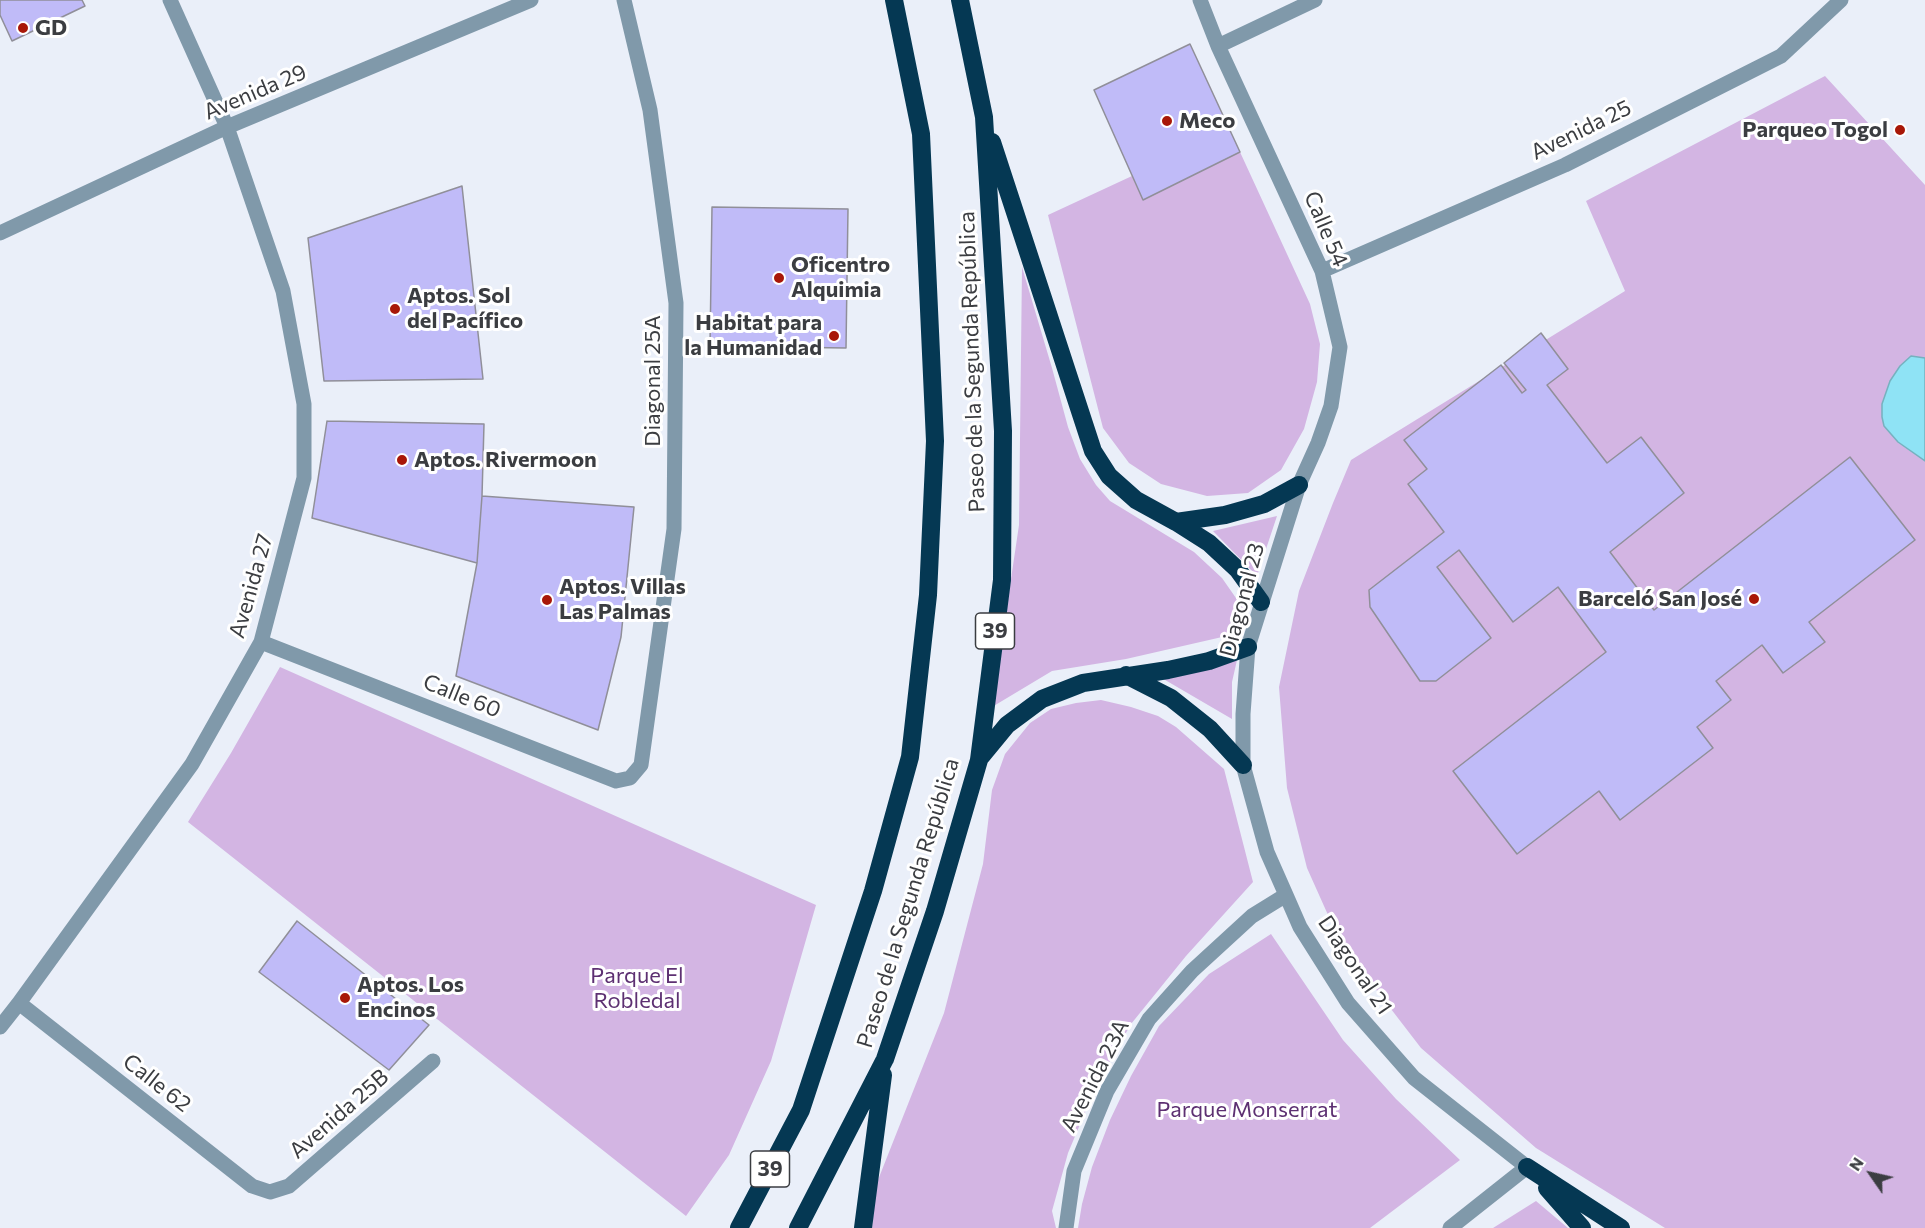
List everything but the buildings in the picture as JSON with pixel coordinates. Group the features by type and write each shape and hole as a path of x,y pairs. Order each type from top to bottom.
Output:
{"highway":[{"name":"Paseo de la Segunda República","path":"739,1228 801,1110 873,891 909,757 928,595 936,441 921,134 894,0"},
{"name":"Paseo de la Segunda República","path":"798,1228 885,1059 935,911 979,760 1002,580 1003,442 984,117 960,0"},
{"path":"984,117 1093,451 1109,476 1136,500 1209,543 1231,563 1261,602"},
{"path":"1176,522 1225,515 1264,504 1299,485"},
{"path":"979,760 1006,725 1042,699 1083,683 1168,670 1209,661 1248,647"},
{"path":"1126,675 1179,705 1210,729 1243,765"},
{"path":"863,1228 885,1059"},
{"path":"726,1228 801,1110"},
{"path":"1527,1167 1582,1228"},
{"path":"1527,1167 1621,1228"}],"street":[{"name":"Avenida 27","path":"0,1027 192,764 261,642 304,478 304,404 283,291 227,128 170,0"},
{"name":"Avenida 29","path":"0,233 227,128 531,0"},
{"name":"Diagonal 25A","path":"624,0 650,110 676,303 674,529 642,765"},
{"name":"Calle 54","path":"1200,0 1218,46 1322,271 1340,347 1331,406 1299,485"},
{"path":"1218,46 1315,0"},
{"name":"Avenida 25","path":"1322,271 1565,165 1781,56 1841,0"},
{"name":"Diagonal 23","path":"1243,765 1243,714 1248,647 1299,485"},
{"name":"Calle 60","path":"261,642 615,781 630,778 642,765"},
{"name":"Diagonal 21","path":"1243,765 1267,852 1300,927 1348,1003 1414,1078 1527,1167"},
{"name":"Avenida 23A","path":"1066,1228 1074,1171 1107,1091 1149,1019 1192,971 1252,916 1286,895"},
{"name":"Calle 62","path":"19,1003 252,1186 270,1192"},
{"name":"Avenida 25B","path":"270,1192 290,1186 433,1061"},
{"path":"1450,1228 1527,1167"}],"green space":[{"path":"1825,76 1925,185 1925,1228 1665,1228 1536,1148 1421,1048 1341,944 1307,868 1287,788 1279,687 1299,591 1351,460 1625,291 1586,201"},
{"path":"1240,152 1310,304 1320,344 1317,382 1304,429 1281,470 1248,493 1207,496 1161,484 1129,463 1103,428 1048,215 1132,176 1143,200"},
{"path":"1022,267 1068,427 1080,459 1096,485 1110,501 1194,552 1222,578 1245,611 1244,632 1126,659 1052,671 992,707 1019,525"},
{"path":"1277,516 1257,576 1213,531"},
{"path":"1237,660 1232,682 1232,719 1160,677"},
{"name":"Parque El Robledal","path":"280,667 816,905 771,1061 729,1155 686,1216 188,822"},
{"path":"1101,700 1158,716 1176,727 1224,769 1253,882 1186,956 1131,1024 1097,1084 1068,1153 1052,1211 1056,1228 872,1228 876,1185 944,1013 983,864 992,790 1005,754 1030,723 1051,709"},
{"name":"Parque Monserrat","path":"1271,934 1343,1040 1396,1099 1460,1160 1370,1228 1078,1228 1092,1167 1110,1120 1159,1026 1209,974"},
{"path":"1536,1201 1568,1228 1493,1228"}],"water":[{"path":"1911,356 1925,358 1925,461 1898,442 1884,426 1882,417 1882,404 1890,381 1900,366"}],"place":[{"name":"GD","path":"23,28"},
{"name":"Meco","path":"1167,121"},
{"name":"Parqueo Togol","path":"1900,130"},
{"name":"Oficentro Alquimia","path":"779,278"},
{"name":"Aptos. Sol del Pacífico","path":"395,309"},
{"name":"Habitat para la Humanidad","path":"834,336"},
{"name":"Aptos. Rivermoon","path":"402,460"},
{"name":"Barceló San José","path":"1754,599"},
{"name":"Aptos. Villas Las Palmas","path":"547,600"},
{"name":"Aptos. Los Encinos","path":"345,998"}]}
